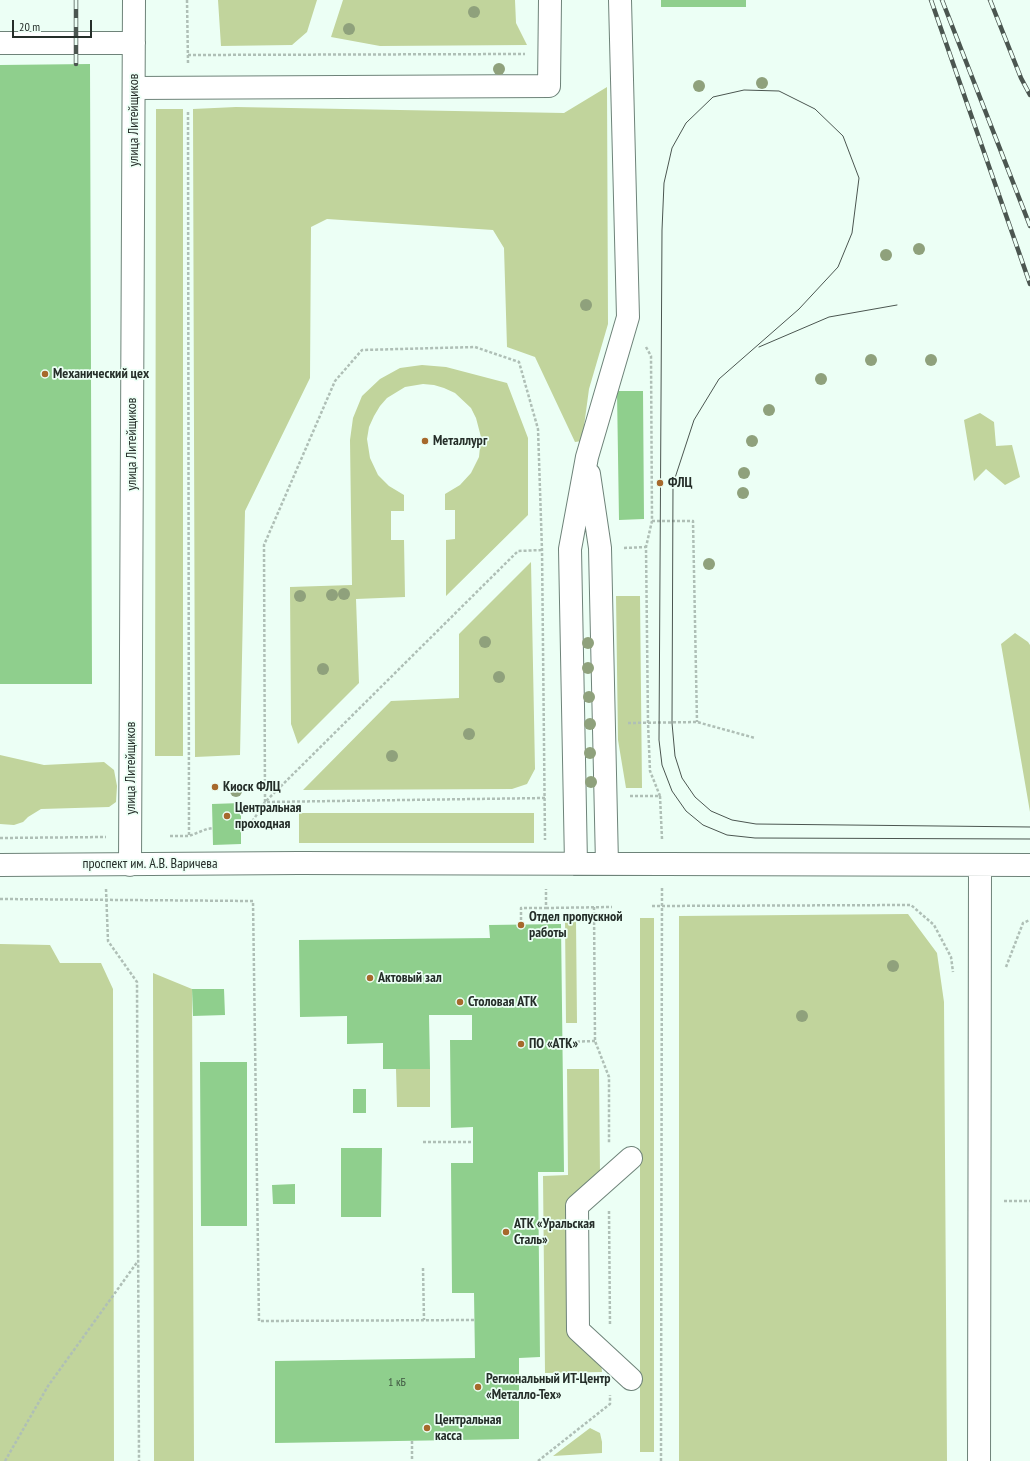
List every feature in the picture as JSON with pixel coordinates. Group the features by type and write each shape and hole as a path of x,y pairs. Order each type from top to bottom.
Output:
{"street":[{"name":"улица Литейщиков","path":"130,864 134,0"},
{"path":"134,88 549,86 550,0"},
{"path":"576,864 570,549 586,457 628,317 620,0"},
{"path":"0,43 134,43"},
{"path":"586,457 600,548 607,864"},
{"path":"979,1461 980,864"},
{"name":"проспект им. А.В. Варичева","path":"0,865 1030,865"},
{"path":"631,1158 577,1206 578,1330 631,1379"}],"path":[{"path":"187,0 188,69"},
{"path":"188,55 549,54"},
{"path":"188,107 189,836"},
{"path":"628,317 651,356 652,521 646,547 648,723 650,771 660,796 662,843"},
{"path":"265,802 264,545 335,381 362,350 474,347 519,362 538,429 542,550 546,842"},
{"path":"652,521 693,521 697,722"},
{"path":"616,548 646,547"},
{"path":"241,828 248,828 265,802 518,551 542,550"},
{"path":"627,723 697,722 755,738"},
{"path":"626,796 660,796"},
{"path":"265,802 545,798"},
{"path":"170,836 189,836 213,828"},
{"path":"0,838 111,836"},
{"path":"106,883 108,941 137,982 139,1461"},
{"path":"546,888 546,908"},
{"path":"661,1461 662,888"},
{"path":"0,899 253,901 259,1321 475,1320"},
{"path":"652,906 911,905 934,925 951,957 954,976"},
{"path":"522,925 521,908 612,907"},
{"path":"562,1042 595,1041"},
{"path":"423,1142 473,1142"},
{"path":"1002,1200 1030,1201"},
{"path":"5,1461 48,1386 138,1261"},
{"path":"423,1268 424,1320"},
{"path":"412,1441 412,1461"}],"green space":[{"path":"218,0 317,0 307,32 292,45 221,46"},
{"path":"343,0 515,0 516,23 527,45 380,46 331,37"},
{"path":"607,87 608,324 589,389 582,441 575,442 535,357 507,347 504,248 493,230 327,219 311,227 310,378 245,511 240,755 195,757 193,109 236,107 564,113"},
{"path":"156,109 183,109 183,756 155,756"},
{"path":"422,365 446,367 507,383 528,438 528,515 446,596 446,540 455,539 455,510 445,510 445,494 460,485 471,473 479,457 481,437 476,418 471,408 455,393 434,385 423,384 405,387 387,398 374,416 369,427 367,439 370,458 378,475 389,486 404,495 404,511 391,511 391,540 404,540 405,597 356,599 359,683 298,744 291,724 290,587 352,585 350,440 353,418 362,396 380,379 400,368"},
{"path":"980,413 994,422 996,446 1012,445 1020,477 1005,485 986,469 974,481 964,420"},
{"path":"531,562 535,769 527,784 512,789 303,790 391,701 459,698 459,634"},
{"path":"616,596 640,596 642,788 626,788 618,740"},
{"path":"1015,633 1030,645 1030,812 1001,644"},
{"path":"0,755 44,765 104,762 114,770 117,786 116,802 109,807 41,809 23,822 14,825 0,824"},
{"path":"299,813 534,813 534,843 299,843"},
{"path":"908,914 937,953 944,1002 947,1461 679,1461 679,916"},
{"path":"640,918 654,918 654,1452 640,1452"},
{"path":"565,920 576,920 577,1023 566,1023"},
{"path":"0,944 50,945 60,963 101,963 113,989 114,1461 0,1461"},
{"path":"153,973 192,989 194,1461 154,1461"},
{"path":"396,1069 430,1069 430,1107 397,1107"},
{"path":"567,1069 599,1069 600,1176 569,1203 571,1333 601,1361 602,1372 545,1373 543,1176 568,1175"},
{"path":"590,1428 600,1433 602,1453 553,1456"}],"building":[{"path":"661,0 746,0 746,7 661,7"},
{"name":"Механический цех","path":"90,64 92,684 0,684 0,65"},
{"path":"617,391 643,391 644,519 619,520"},
{"name":"Центральная проходная","path":"241,803 241,844 213,845 212,804"},
{"path":"561,924 564,1172 538,1172 540,1357 519,1358 519,1439 275,1443 275,1361 475,1358 474,1293 452,1293 451,1163 473,1163 473,1127 451,1128 450,1040 472,1040 472,1015 429,1015 430,1069 383,1069 383,1043 347,1044 347,1016 300,1017 299,940 490,938 489,925"},
{"path":"192,989 224,989 225,1015 193,1016"},
{"path":"200,1062 247,1062 247,1226 201,1226"},
{"path":"353,1089 366,1089 366,1113 353,1113"},
{"path":"341,1148 382,1148 381,1217 341,1217"},
{"path":"295,1184 295,1204 273,1204 272,1185"}],"tram line":[{"path":"1030,827 756,824 732,820 711,811 695,797 682,778 675,756 672,723 673,484 694,420 719,379 799,309 838,267 852,233 859,178 843,136 815,109 779,91 744,90 713,97 686,123 672,148 664,183 662,230 659,740 662,765 672,791 686,811 703,825 727,835 755,838 1030,839"},
{"path":"759,347 829,317 897,305"}],"railway":[{"path":"76,0 76,64"},
{"path":"931,0 1030,284"},
{"path":"942,0 1030,226"},
{"path":"990,0 1021,78 1030,95"}],"place":[{"name":"Механический цех","path":"45,374"},
{"name":"Металлург","path":"425,441"},
{"name":"ФЛЦ","path":"660,483"},
{"name":"Киоск ФЛЦ","path":"215,787"},
{"name":"Центральная проходная","path":"227,816"},
{"name":"Отдел пропускной работы","path":"521,925"},
{"name":"Актовый зал","path":"370,978"},
{"name":"Столовая АТК","path":"460,1002"},
{"name":"ПО «АТК»","path":"521,1044"},
{"name":"АТК «Уральская Сталь»","path":"506,1232"},
{"name":"Региональный ИТ-Центр «Металло-Тех»","path":"478,1387"},
{"name":"Центральная касса","path":"427,1428"}]}
